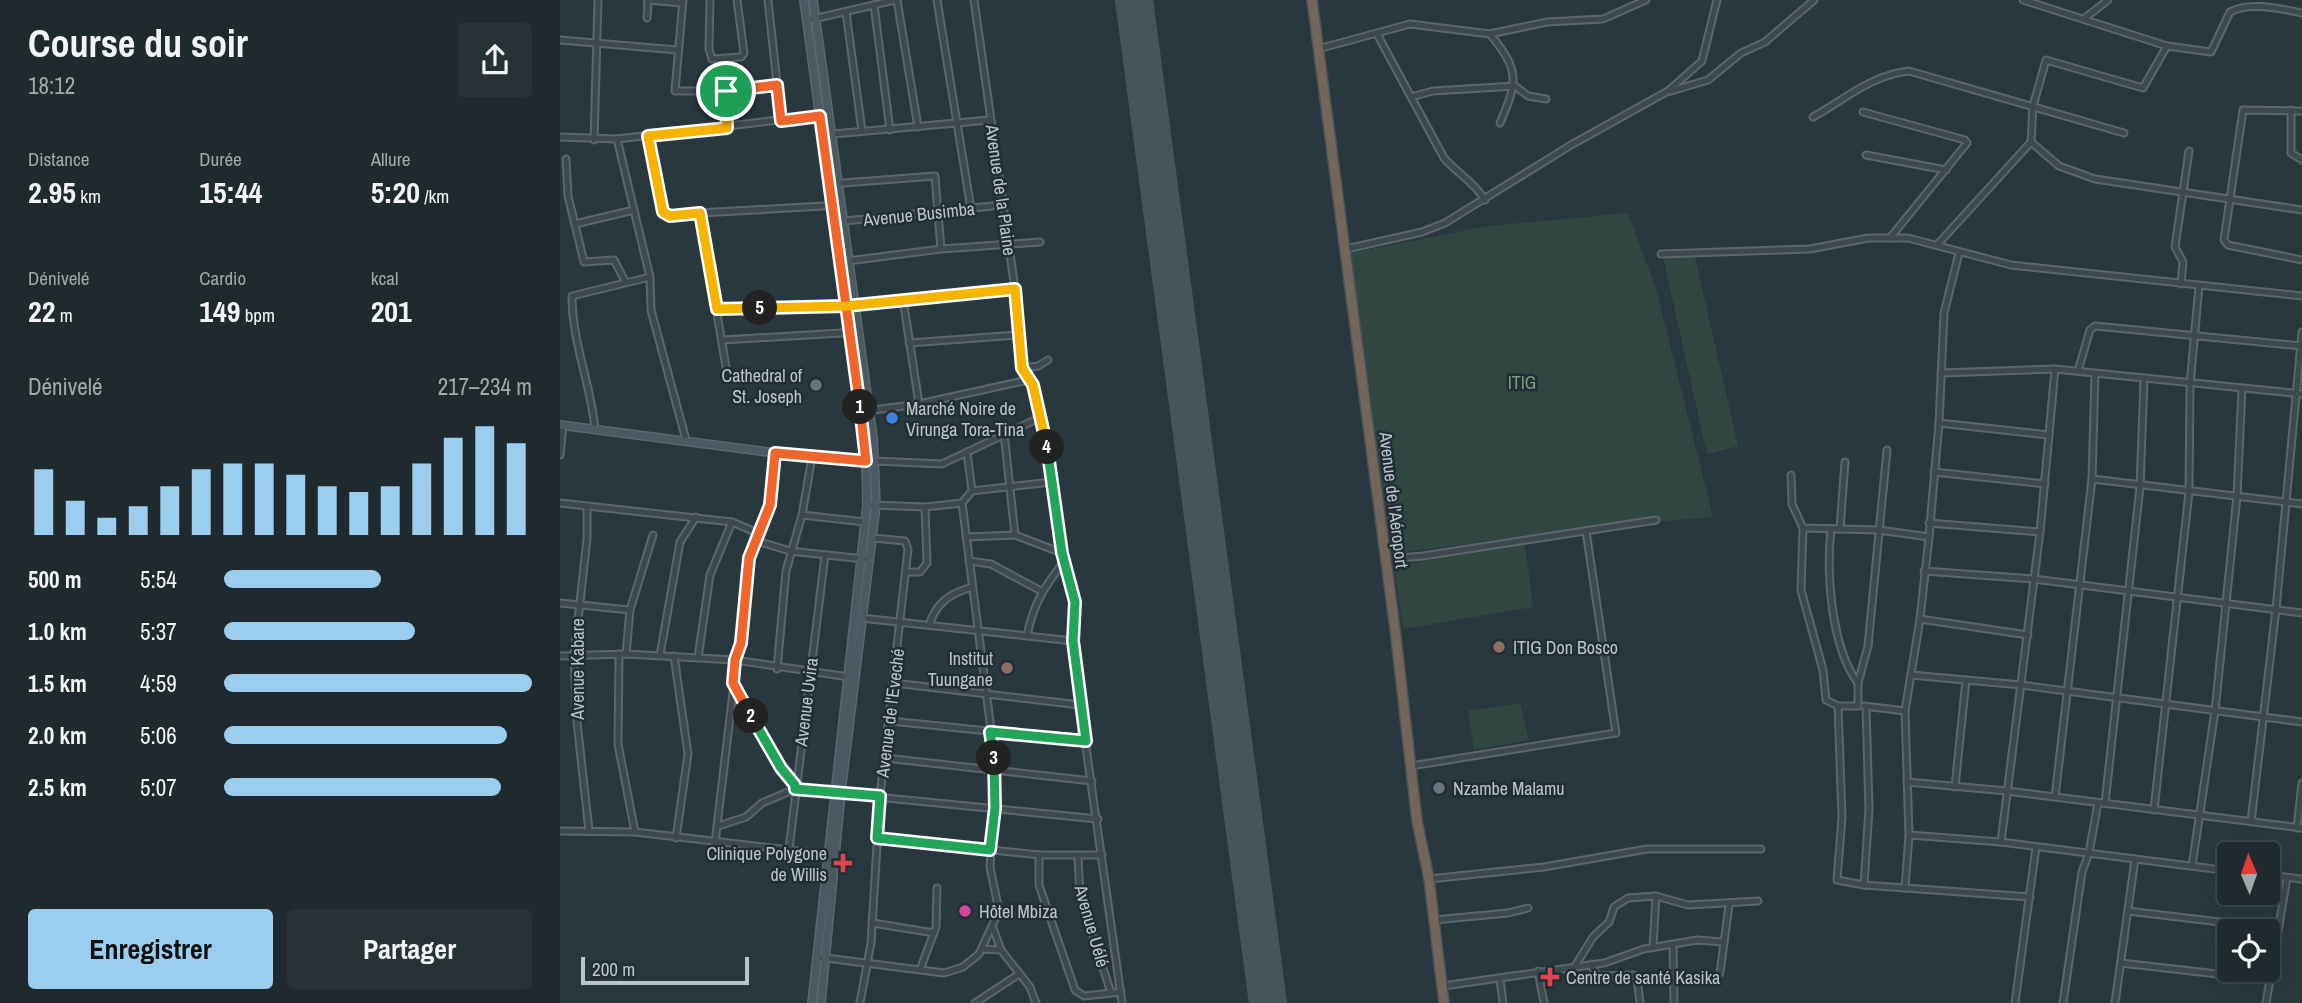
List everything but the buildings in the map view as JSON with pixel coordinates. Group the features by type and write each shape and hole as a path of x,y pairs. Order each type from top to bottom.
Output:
{"highway":[{"name":"Avenue de l'Aéroport","path":"1312,0 1386,559 1417,821 1429,879 1444,1003"}],"main road":[{"path":"804,0 811,20 850,305 858,332 875,461 871,505 865,522 864,618 851,677"},
{"path":"811,20 813,0"},
{"path":"821,1003 822,957 831,855 851,677 853,617 873,538 849,334 850,305"},
{"path":"561,425 775,453 875,461"},
{"path":"812,1003 822,957"}],"street":[{"path":"594,140 598,0"},
{"path":"647,18 648,0 683,1 677,50 676,91 726,91 777,85"},
{"path":"710,0 709,50 712,59 717,61 741,57 744,53 737,0"},
{"path":"768,0 781,121"},
{"path":"850,0 862,131"},
{"path":"811,20 882,1 896,0 918,127"},
{"path":"937,0 971,209"},
{"name":"Avenue de la Plaine","path":"974,0 1015,289 1022,368 1033,385 1041,416 1063,563 1075,602 1073,641 1080,705 1122,1003"},
{"path":"1318,49 1416,24 1490,34 1547,22 1603,19 1646,0"},
{"path":"1668,92 1702,61 1717,0"},
{"path":"1346,249 1422,232 1485,200 1571,145 1668,92 1708,80 1741,53 1765,42 1814,0"},
{"path":"2023,0 2167,46 2211,52 2230,12 2241,7 2302,13"},
{"path":"2085,18 2108,0"},
{"path":"874,5 890,130"},
{"path":"1377,34 1444,158 1458,174 1474,184 1485,200"},
{"path":"1490,34 1506,55 1515,86 1528,96 1546,99"},
{"path":"560,40 677,50"},
{"path":"1937,246 2031,142 2033,106 2046,61 2143,88 2167,46"},
{"path":"1813,117 1858,88 1897,72 1909,71 2124,133"},
{"path":"1411,97 1433,91 1515,86"},
{"path":"1500,123 1515,86"},
{"path":"726,91 727,128"},
{"path":"2302,111 2243,110 2226,244 2302,260"},
{"path":"2291,110 2291,153 2302,160"},
{"path":"1863,112 1965,140 1967,147 1890,238"},
{"path":"560,137 617,139 825,115"},
{"path":"826,134 990,120"},
{"path":"648,136 663,212 670,216 837,205"},
{"path":"617,139 650,277 651,310 686,440"},
{"path":"2031,142 2042,154 2076,174 2302,210"},
{"path":"2181,284 2183,262 2175,247 2185,193 2189,151"},
{"path":"1866,155 1946,170"},
{"path":"566,159 568,196 584,262 614,260 625,281"},
{"path":"833,184 933,176 936,179 941,250"},
{"name":"Avenue Busimba","path":"838,222 1002,205"},
{"path":"575,224 634,210"},
{"path":"700,213 726,367"},
{"path":"1661,254 1810,249 1908,238 2011,265 2302,296"},
{"path":"844,261 1040,242"},
{"path":"1905,888 1909,835 1905,711 1920,619 1939,423 1944,313 1959,253"},
{"path":"595,429 592,396 573,332 572,296 650,277"},
{"path":"2154,810 2189,492 2190,384 2200,286"},
{"path":"717,309 850,305 1015,289"},
{"path":"903,299 919,404"},
{"path":"2078,371 2090,330 2095,326 2301,346"},
{"path":"722,340 858,332"},
{"path":"2251,822 2300,393 2302,332"},
{"path":"909,343 1019,335"},
{"path":"1022,368 1038,366 1048,360"},
{"path":"1941,373 2055,369 2144,380 2300,393"},
{"path":"2001,842 2040,532 2055,369"},
{"path":"2055,797 2070,692 2092,480 2095,374"},
{"path":"860,412 919,404 1028,380"},
{"path":"2063,1003 2082,872 2102,803 2117,698 2140,486 2144,380"},
{"path":"2192,866 2215,711 2227,603 2237,496 2242,389"},
{"path":"875,461 935,466 1041,416"},
{"path":"1939,423 2049,435"},
{"path":"560,455 561,425"},
{"path":"1004,433 1015,535"},
{"path":"1858,706 1858,684 1868,646 1887,450"},
{"path":"967,452 972,491"},
{"path":"715,843 735,660 741,643 749,558 760,534 772,495 775,453"},
{"path":"778,668 790,551 802,515 812,457"},
{"path":"1840,529 1845,463"},
{"path":"1934,472 2045,484"},
{"path":"1791,475 1792,504 1803,528 1804,607 1822,670 1826,700 1838,706 1905,711"},
{"path":"2092,480 2302,504"},
{"path":"871,505 925,507 962,503 972,491 1052,482"},
{"path":"560,503 732,522 760,534"},
{"path":"822,957 920,970 954,971 972,961 993,928 999,906 991,880 990,850 996,769 984,693 962,503"},
{"name":"Avenue Kabare","path":"587,507 587,539 577,604 574,656 577,722 589,831"},
{"path":"906,572 920,572 927,563 925,507"},
{"path":"802,515 865,522"},
{"path":"660,655 680,542 696,517"},
{"path":"1386,559 1423,556 1656,520"},
{"path":"698,658 710,575 732,522"},
{"path":"1929,523 2040,532"},
{"path":"1803,528 1879,530 1928,537"},
{"path":"1831,529 1829,582 1845,660 1858,684"},
{"path":"1411,766 1616,733 1586,531"},
{"path":"635,832 618,744 622,654 630,610 653,535"},
{"path":"966,537 1015,535 1062,553"},
{"name":"Avenue de l'Eveché","path":"860,1003 873,923 880,796 908,542 873,538"},
{"path":"757,541 790,551 866,559"},
{"name":"Avenue Uvira","path":"789,849 825,555"},
{"path":"969,561 991,564 1041,591"},
{"path":"1027,636 1032,609 1041,591 1063,563"},
{"path":"1924,572 2082,584 2302,613"},
{"path":"929,625 939,604 955,592 972,587"},
{"path":"560,603 630,610"},
{"path":"853,617 1073,641"},
{"path":"1920,619 2028,635"},
{"path":"560,656 622,654 735,660 851,677"},
{"path":"674,656 688,754 676,838"},
{"path":"1911,675 2021,685 2302,722"},
{"path":"1955,786 1966,680"},
{"path":"733,683 781,768 795,787"},
{"path":"894,683 1080,705"},
{"path":"1838,706 1842,817 1837,880 1864,885 2030,897"},
{"path":"1864,885 1869,808 1866,707"},
{"path":"890,720 1086,741"},
{"path":"885,758 1092,781"},
{"path":"1907,782 2007,791 2300,828 2302,783"},
{"path":"718,826 746,817 762,803 795,787 1098,819"},
{"path":"560,831 635,832 831,855"},
{"path":"1909,835 2001,842 2217,869"},
{"path":"877,838 1039,855 1102,855"},
{"path":"2015,1003 2036,847"},
{"path":"1429,879 1544,867 1647,849 1761,849"},
{"path":"1039,855 1039,885 1075,990 1084,996 1121,992"},
{"name":"Avenue Uélé","path":"1078,857 1080,896 1111,993"},
{"path":"2115,1003 2135,859"},
{"path":"2280,877 2302,879"},
{"path":"2280,919 2287,878"},
{"path":"920,970 934,933 937,888"},
{"path":"1653,947 1656,896"},
{"path":"1575,966 1593,937 1609,922 1618,904 1628,898 1656,896 1686,905 1729,905 1758,901"},
{"path":"1720,973 1729,905"},
{"path":"1434,920 1508,913 1528,908"},
{"path":"2128,911 2217,922"},
{"path":"873,923 934,933"},
{"path":"993,928 1001,950 1030,987 1035,1003"},
{"path":"1443,986 1591,964 1653,947 1708,939 1724,942"},
{"path":"1673,946 1674,1003"},
{"path":"982,949 1001,950"},
{"path":"2120,963 2217,974"},
{"path":"1591,964 1594,972 1600,975 1634,975 1637,978 1640,1003"},
{"path":"1538,971 1544,1003"},
{"path":"975,1003 1019,974"},
{"path":"1500,979 1503,1003"},
{"path":"2266,1003 2270,982"}],"green space":[{"name":"ITIG","path":"1628,213 1655,286 1713,517 1590,527 1392,554 1351,253 1488,226"},
{"path":"1663,257 1695,257 1738,446 1707,454"},
{"path":"1525,545 1533,607 1403,629 1394,566"},
{"path":"1520,703 1529,740 1474,750 1468,711"}],"runway":[{"path":"1134,0 1268,1003"}],"place":[{"name":"Cathedral of St. Joseph","path":"816,385"},
{"name":"Marché Noire de Virunga Tora-Tina","path":"892,418"},
{"name":"ITIG Don Bosco","path":"1499,647"},
{"name":"Institut Tuungane","path":"1007,668"},
{"name":"Nzambe Malamu","path":"1439,788"},
{"name":"Clinique Polygone de Willis","path":"843,863"},
{"name":"Hôtel Mbiza","path":"965,911"},
{"name":"Centre de santé Kasika","path":"1550,977"}],"route":[{"path":"726,91 727,128 648,136 663,212 670,216 700,213 717,309 846,306 1015,289 1022,368 1033,385 1041,416 1063,563 1075,602 1073,641 1086,741 990,732 996,769 990,850 877,838 880,796 795,789 733,683 735,660 741,643 749,558 770,505 775,453 866,461 846,306 820,116 781,121 777,85 726,91"}]}
